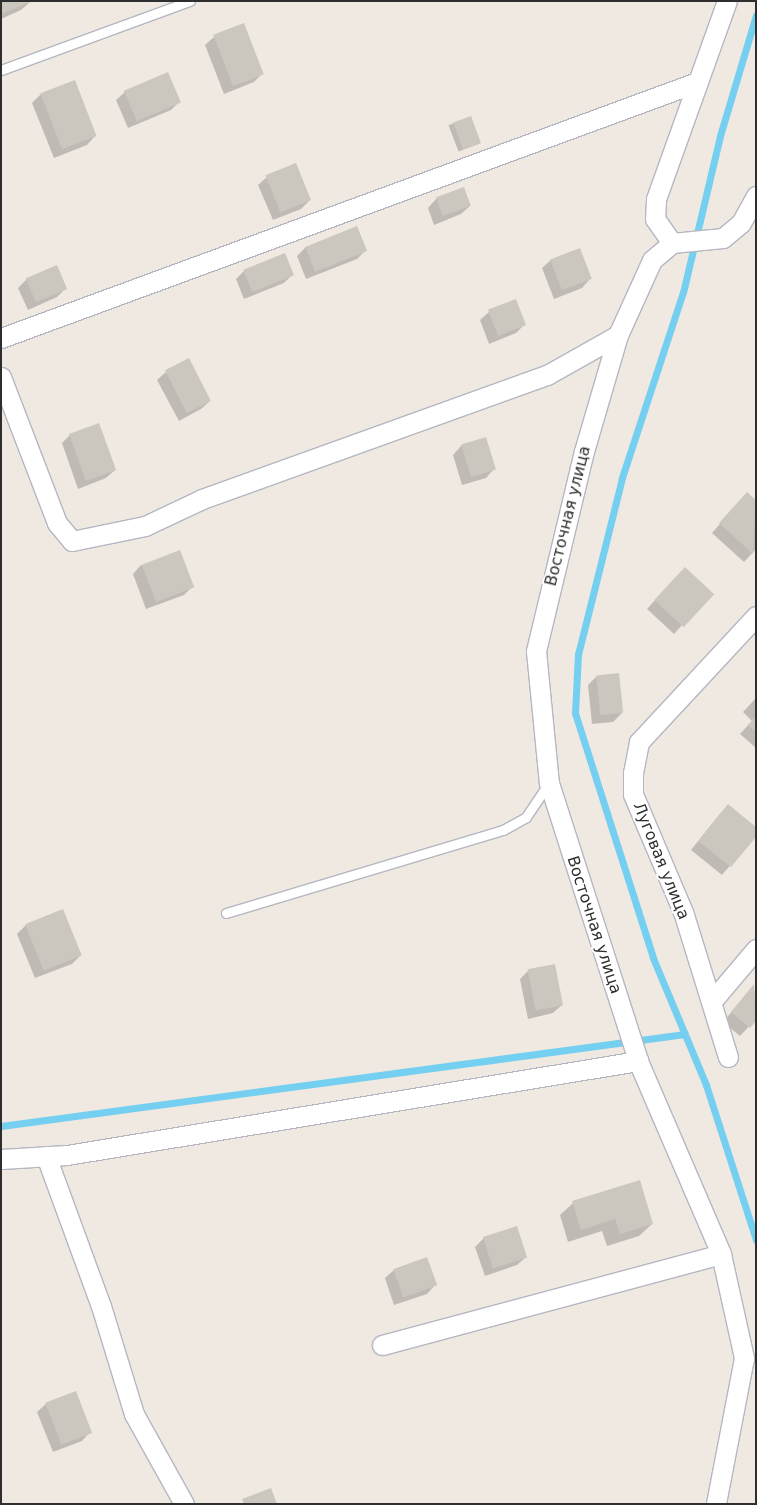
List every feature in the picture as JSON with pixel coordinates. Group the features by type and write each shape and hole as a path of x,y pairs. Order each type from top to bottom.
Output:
{"street":[{"path":"727,1 656,198 655,219 675,243 723,238 741,223 756,196"},
{"path":"1,338 698,82"},
{"name":"Восточная улица","path":"675,243 652,260 618,335 584,451 536,651 548,783 636,1057 721,1254 744,1358 716,1504"},
{"path":"1,377 57,523 72,541 145,526 202,500 546,375 618,335"},
{"name":"Луговая улица","path":"728,1057 683,912 633,794 633,772 639,742 756,616"},
{"path":"712,1001 756,949"},
{"path":"1,1159 46,1156 636,1057"},
{"path":"46,1156 101,1306 134,1414 184,1504"},
{"path":"382,1345 721,1254"}],"lane":[{"path":"1,70 190,1"},
{"path":"226,913 503,830 526,817 548,783"}],"building":[{"path":"1,1 33,1 1,14"},
{"path":"244,23 264,74 233,86 213,35"},
{"path":"168,72 181,102 137,121 124,91"},
{"path":"75,80 97,136 62,149 40,93"},
{"path":"471,116 481,143 463,150 453,122"},
{"path":"296,163 311,200 280,212 265,175"},
{"path":"464,187 471,206 443,216 436,197"},
{"path":"357,226 367,251 315,272 305,247"},
{"path":"580,248 592,279 562,290 550,259"},
{"path":"285,253 294,275 252,292 243,270"},
{"path":"57,265 67,289 36,302 26,278"},
{"path":"516,299 526,325 498,336 488,310"},
{"path":"189,358 211,401 187,413 165,370"},
{"path":"99,423 116,470 86,481 69,434"},
{"path":"486,437 496,470 471,477 461,445"},
{"path":"747,492 756,500 753,554 719,523"},
{"path":"180,550 194,587 156,602 142,565"},
{"path":"685,567 714,594 684,627 654,600"},
{"path":"619,673 623,713 600,715 596,675"},
{"path":"756,716 756,732 748,725"},
{"path":"728,804 756,827 756,837 731,867 698,841"},
{"path":"63,909 82,955 44,971 25,924"},
{"path":"555,964 563,1005 536,1011 528,969"},
{"path":"754,984 756,1021 750,1028 731,1012"},
{"path":"640,1180 653,1224 620,1234 615,1219 581,1230 572,1201"},
{"path":"517,1226 527,1257 493,1269 483,1237"},
{"path":"427,1257 437,1285 403,1298 393,1269"},
{"path":"76,1391 92,1433 61,1445 45,1403"},
{"path":"271,1488 277,1504 244,1504 242,1499"}],"waterway":[{"path":"756,15 720,136 683,292 622,478 578,654 575,713 653,958 706,1085 756,1240"},
{"path":"1,1126 685,1034"}]}
